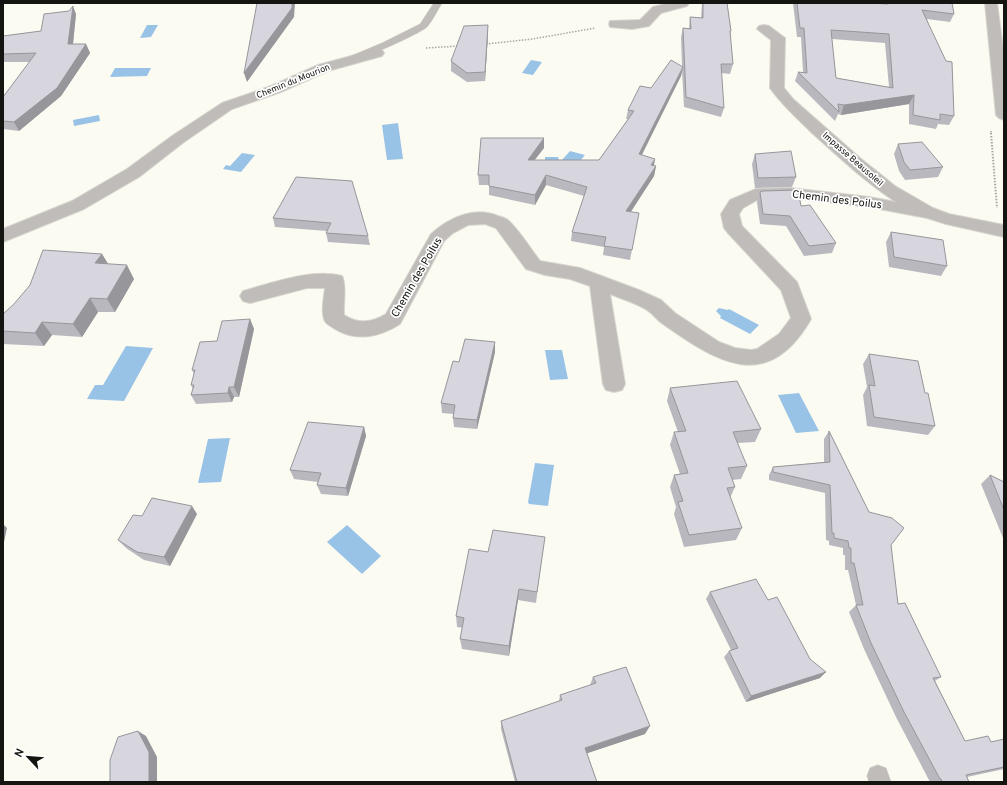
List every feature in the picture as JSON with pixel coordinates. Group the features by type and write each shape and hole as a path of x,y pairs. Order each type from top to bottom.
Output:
{"street":[{"path":"615,24 632,25 644,23 657,10 683,3"},
{"path":"991,3 1004,115"},
{"name":"Impasse Beausoleil","path":"764,29 778,38 777,88 788,102 872,177 900,198 928,212 955,220 1004,231"},
{"name":"Chemin du Mourion","path":"3,236 78,205 134,173 178,139 227,106 276,89 323,68 378,53"},
{"name":"Chemin des Poilus","path":"250,296 307,281 335,281 333,303 334,319 351,329 380,328 393,319 437,238 446,229 471,218 488,218 502,224 533,265 545,269 573,273 599,284 632,294 654,305 668,318 712,347 732,355 751,358 763,355 786,339 801,319 790,287 733,228 730,214 736,204 756,194 790,193 869,202 928,212"},
{"path":"599,284 614,384"}],"lane":[{"path":"348,60 385,45 423,26 438,3"}],"path":[{"path":"483,44 533,39 615,24"},
{"path":"420,48 460,46"}],"water":[{"path":"147,25 158,25 151,37 140,38"},
{"path":"531,60 542,62 533,75 522,73"},
{"path":"115,68 151,68 147,76 110,77"},
{"path":"99,115 100,121 74,126 73,120"},
{"path":"398,123 403,159 387,160 382,125"},
{"path":"570,151 585,155 575,167 545,167 545,157 558,157 559,160 562,160"},
{"path":"242,153 255,155 241,172 223,169 226,165 230,166"},
{"path":"719,308 729,309 759,325 750,334 720,318 721,316 716,311"},
{"path":"126,346 153,348 124,401 87,399 95,385 103,385"},
{"path":"545,350 562,350 568,379 550,380"},
{"path":"799,393 819,431 796,433 778,395"},
{"path":"230,438 221,482 198,483 208,439"},
{"path":"535,463 554,465 548,506 529,504 528,502"},
{"path":"347,525 381,556 362,574 327,542"}],"building":[{"path":"257,3 292,3 292,8 244,73"},
{"path":"703,3 727,3 731,31 733,64 721,64 724,108 686,97 683,28 691,29 690,17 703,18"},
{"path":"797,3 952,3 954,14 922,10 946,61 952,62 954,116 940,114 940,120 913,115 914,95 844,105 838,104 839,112 798,72 807,73 804,28 800,28","holes":["831,30 889,34 893,88 836,78"]},
{"path":"73,6 68,44 86,44 57,88 14,122 3,121 3,97 36,53 3,54 3,36 41,31 44,14 69,11"},
{"path":"488,25 485,72 467,73 451,61 464,26"},
{"path":"671,60 683,67 639,154 655,159 651,165 656,166 626,211 639,213 632,250 604,246 606,237 572,232 587,187 546,175 535,195 489,186 489,175 478,175 481,138 544,138 528,160 599,160 634,111 628,110 640,86 651,88"},
{"path":"922,142 943,167 910,170 904,162 898,144"},
{"path":"791,151 796,177 758,178 755,154"},
{"path":"296,177 352,181 368,236 326,233 331,223 273,218"},
{"path":"798,190 801,206 810,205 836,243 809,246 790,216 763,214 760,192"},
{"path":"891,232 943,240 947,266 894,257"},
{"path":"43,250 102,254 95,263 127,265 107,299 90,298 73,324 42,322 35,333 3,331 3,314 14,304 30,285"},
{"path":"250,319 234,387 229,387 228,393 191,395 194,385 191,385 195,370 192,370 200,342 217,341 222,321"},
{"path":"465,339 495,342 477,420 453,418 455,405 441,403 453,361 459,362"},
{"path":"869,354 918,361 925,393 928,393 935,426 874,417 869,385 875,386"},
{"path":"737,381 761,429 733,432 747,466 728,468 735,487 727,488 742,528 689,535 678,502 683,501 674,475 688,473 674,432 686,431 670,388"},
{"path":"308,422 364,427 346,488 317,485 321,473 290,470"},
{"path":"829,431 869,512 892,518 904,528 891,545 898,604 905,603 941,677 933,678 965,741 988,736 991,742 1004,739 1004,767 966,775 969,782 942,782 904,712 871,643 856,605 863,605 854,563 851,563 851,548 849,548 848,541 834,538 834,533 832,533 830,485 773,472 773,467 830,462"},
{"path":"990,475 1004,482 1004,510"},
{"path":"152,498 192,506 164,557 137,552 118,540 133,515 142,516"},
{"path":"493,530 545,537 537,592 519,589 509,646 460,639 464,618 456,616 469,549 488,552"},
{"path":"756,579 768,600 777,597 810,659 826,672 751,696 729,651 738,648 710,592"},
{"path":"626,667 650,726 585,748 597,782 517,782 501,721 562,700 560,695 596,683 593,677"},
{"path":"138,731 149,752 149,782 110,782 110,760 118,737"}]}
